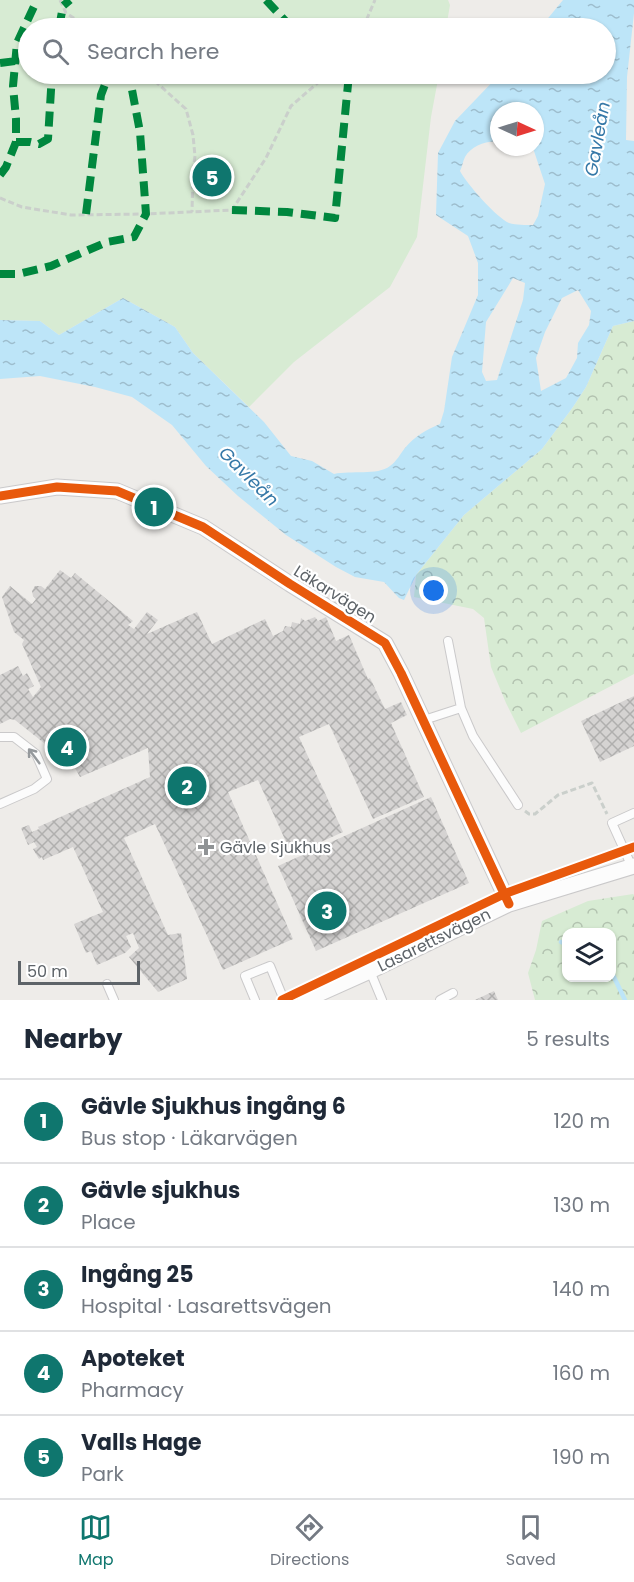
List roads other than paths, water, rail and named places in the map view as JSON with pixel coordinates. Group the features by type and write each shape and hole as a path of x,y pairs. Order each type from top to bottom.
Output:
{"street":[{"name":"Läkarvägen","path":"0,496 57,487 117,491 203,527 385,643 402,673 510,904"},
{"name":"Lasarettsvägen","path":"304,1000 510,904 633,867"}],"lane":[{"path":"448,640 461,708 473,736 518,805"},
{"path":"424,720 461,708"},
{"path":"0,737 14,737 36,754 47,779 34,789 0,804"},
{"path":"633,867 612,823 634,813"},
{"path":"255,1000 245,976 270,966 284,1000"},
{"path":"370,971 382,1000"},
{"path":"107,984 114,1000"},
{"path":"440,1000 453,993"}],"water":[{"name":"Gavleån","path":"563,0 634,0 627,77 626,140 634,141 634,321 613,326 586,387 542,449 464,515 416,575 404,600 399,598 384,582 355,577 286,535 238,496 206,466 172,425 132,397 40,376 0,379 0,320 40,321 59,335 123,298 175,327 193,353 264,422 291,456 312,461 334,474 385,469 413,440 440,424 452,357 478,295 478,263 468,236 436,215 438,153 455,121 490,84 616,84 616,18 548,18","holes":["490,102 544,102 544,156 536,156 545,184 538,216 533,225 512,224 504,220 482,200 460,171 465,157 471,150 490,142","513,278 525,283 523,300 497,380 486,381 482,372 486,322","578,290 591,311 589,325 578,343 577,358 566,378 541,391 536,358 545,332 562,298"]}],"waterway":[{"path":"616,981 625,1000"}],"place":[{"name":"Valls Hage","path":"212,177"},
{"name":"Gävle Sjukhus ingång 6","path":"154,507"},
{"name":"Apoteket","path":"67,747"},
{"name":"Gävle sjukhus","path":"187,786"},
{"name":"Gävle Sjukhus","path":"206,847"},
{"name":"Ingång 25","path":"327,911"}]}
